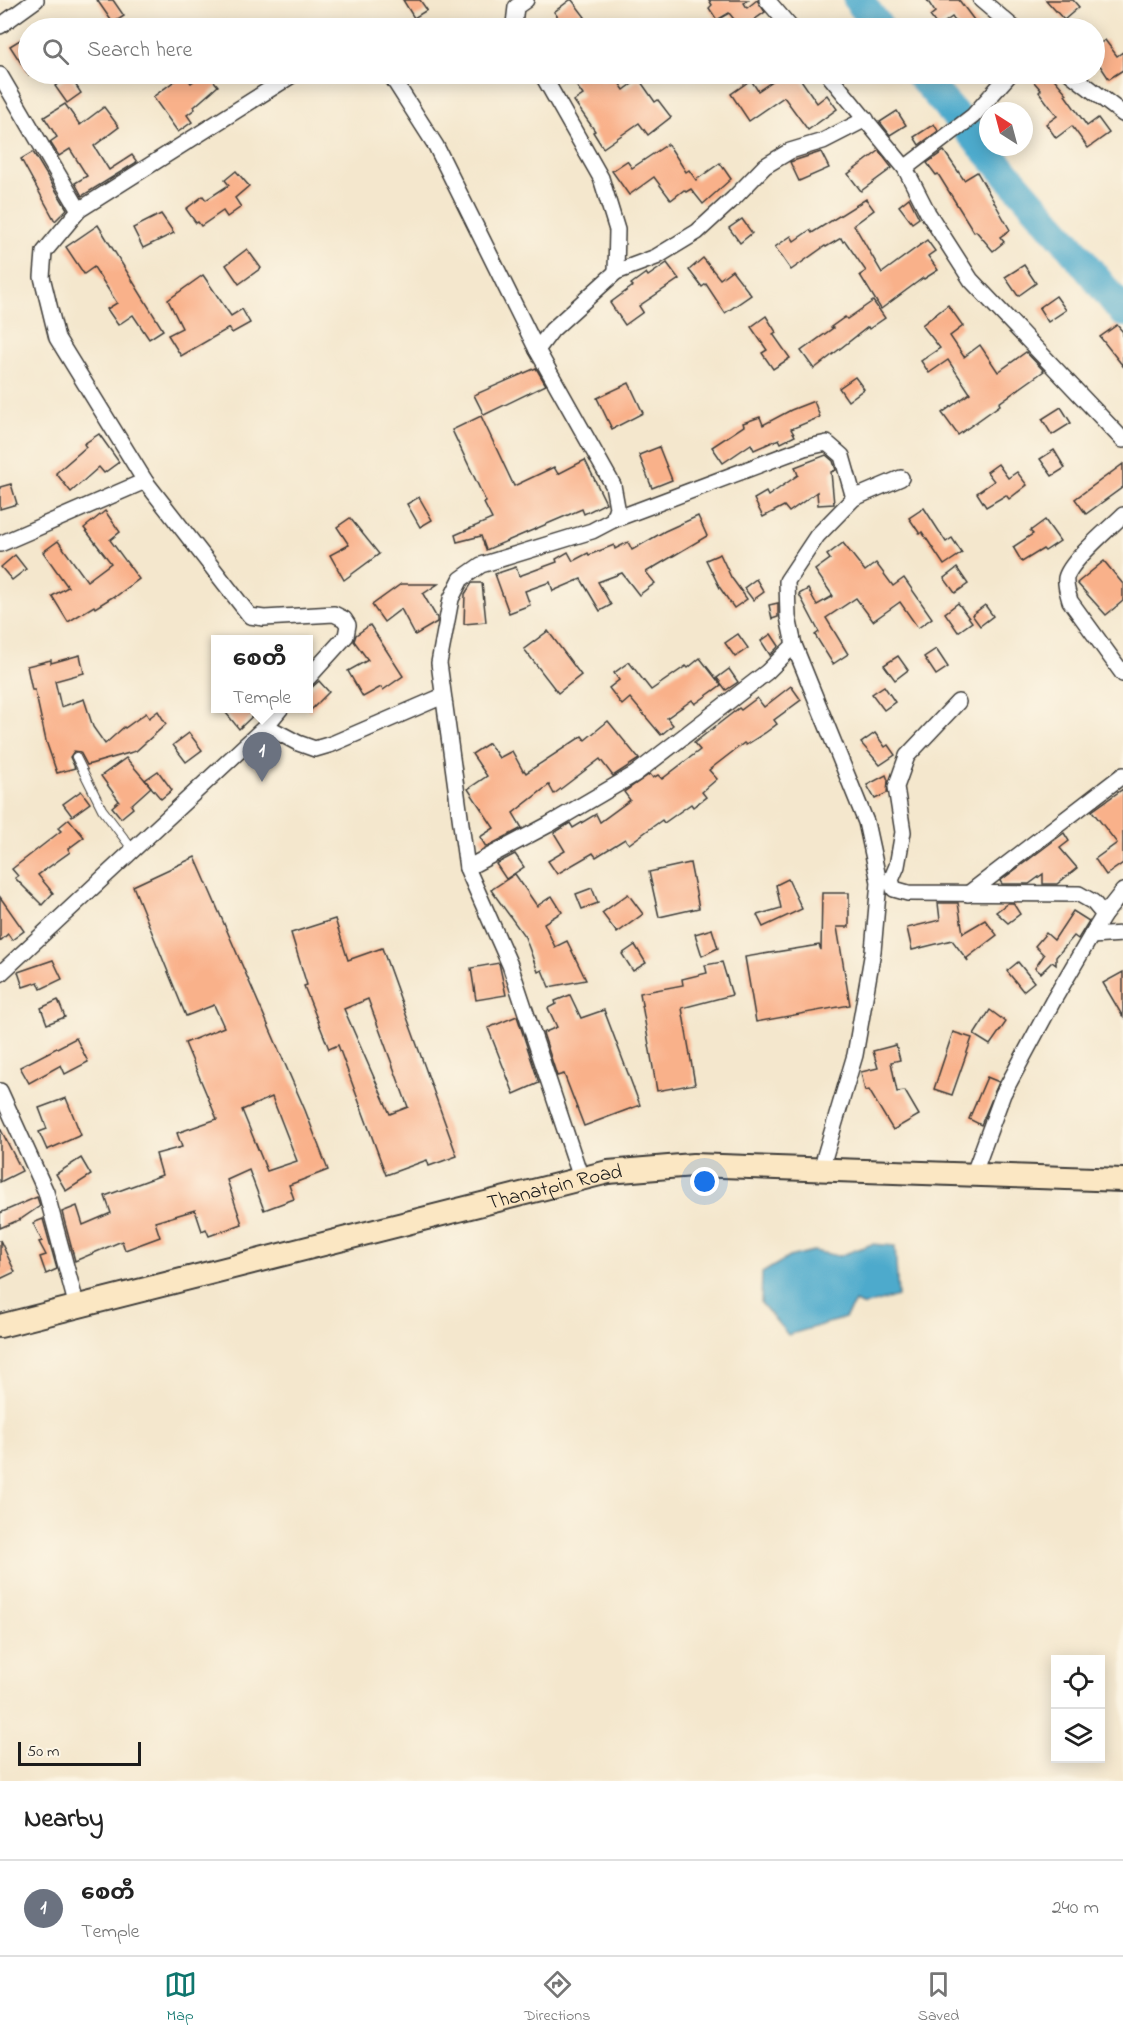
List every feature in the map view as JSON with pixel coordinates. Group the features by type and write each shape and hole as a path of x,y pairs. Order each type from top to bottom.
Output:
{"main road":[{"name":"Thanatpin Road","path":"0,1326 608,1172 693,1165 974,1173 1123,1180"}],"street":[{"path":"0,26 36,0"},
{"path":"515,18 516,7 526,0"},
{"path":"767,0 782,18"},
{"path":"981,0 1002,18"},
{"path":"0,75 79,210"},
{"path":"278,84 79,210 44,252 42,277 57,338 146,481 250,616 264,618 334,614 344,619 348,625 346,636 313,673"},
{"path":"396,84 436,146 537,350 613,485 617,507 613,520"},
{"path":"548,84 601,178 618,230 616,272"},
{"path":"837,84 905,168 928,213 971,280 1123,440"},
{"path":"905,168 973,116 1001,84"},
{"path":"1084,84 1123,114"},
{"path":"537,350 552,330 616,272 656,257 697,232 734,199 765,166 790,151 823,141 866,118"},
{"path":"581,1179 510,965 467,868 439,663 451,599 461,579 481,565 592,531 613,520 804,448 827,443 842,456 854,498"},
{"path":"821,1169 855,1055 873,951 879,882 866,822 794,645 788,617 787,580 817,536 854,498 901,478"},
{"path":"0,544 146,481"},
{"path":"1123,515 1074,562 1066,577 1066,588 1070,601 1123,674"},
{"path":"467,868 548,825 635,774 767,672 794,645"},
{"path":"266,726 315,749 332,744 443,696"},
{"path":"958,702 908,756 896,788 903,832 897,866 891,880 894,889 908,893 1078,894 1093,902 1104,915"},
{"path":"0,974 266,726 277,713"},
{"path":"968,894 1123,775"},
{"path":"974,1173 1003,1094 1091,936 1123,891"},
{"path":"1091,936 1123,934"},
{"path":"0,1091 46,1191 77,1307"}],"lane":[{"path":"76,757 102,809 133,850"}],"water":[{"path":"872,1244 895,1246 898,1296 864,1306 855,1302 845,1318 788,1335 761,1303 762,1273 789,1257 813,1251 839,1256"}],"building":[{"path":"97,0 113,0 124,16 110,18"},
{"path":"403,0 420,0 427,10 414,18"},
{"path":"572,0 585,17 557,18 554,12"},
{"path":"709,0 748,0 744,3 747,8 757,0 765,12 757,18 733,18 729,13 716,18 709,8 712,5"},
{"path":"927,0 959,0 972,18 931,18 930,16 935,12"},
{"path":"1046,0 1073,0 1079,7 1066,18 1062,18"},
{"path":"1105,40 1117,56 1123,52 1123,70 1109,79 1105,73"},
{"path":"18,41 18,58 10,46"},
{"path":"75,84 81,93 67,103 55,86"},
{"path":"171,84 216,84 218,86 187,115 192,122 178,132 153,97"},
{"path":"575,84 620,84 624,90 632,84 642,84 655,102 658,100 671,117 648,135 639,123 603,148 593,132 595,131 574,101 583,95"},
{"path":"745,84 754,84 758,91 768,84 804,84 817,103 827,95 837,109 808,130 784,97 749,121 731,94"},
{"path":"1036,84 1058,84 1087,126 1098,118 1109,133 1088,148 1072,126 1056,138 1046,124 1057,116 1039,92 1041,90"},
{"path":"65,104 80,125 104,107 119,127 94,146 109,170 132,155 137,162 82,196 75,183 87,176 70,149 59,156 50,142 57,137 44,117"},
{"path":"897,111 906,125 890,135 880,122"},
{"path":"934,124 938,131 919,145 914,137"},
{"path":"668,144 686,172 689,170 696,180 720,163 731,179 703,204 691,189 686,192 684,190 671,200 654,177 629,195 612,171 627,161 632,168"},
{"path":"879,151 892,168 861,191 848,174"},
{"path":"944,151 964,180 977,172 1010,230 1000,237 1004,242 993,251 976,231 974,232 938,174 936,175 927,163"},
{"path":"33,152 67,209 55,221 21,159"},
{"path":"821,152 829,168 799,181 790,162"},
{"path":"236,171 249,186 235,198 241,207 227,217 223,211 201,226 198,222 196,223 186,209 203,196 206,200 229,185 225,180"},
{"path":"909,198 919,218 912,223 899,206"},
{"path":"866,199 874,210 854,225 882,273 927,240 935,251 928,256 938,270 923,278 881,309 860,275 866,271 841,238 825,246 791,270 775,247 791,236 794,241 810,230 812,233"},
{"path":"161,214 174,233 143,248 133,228"},
{"path":"742,219 752,233 740,243 729,228"},
{"path":"98,225 163,330 149,339 133,315 118,325 107,309 117,303 94,267 84,274 66,247"},
{"path":"247,249 261,268 239,284 226,265"},
{"path":"703,258 720,279 732,270 751,295 725,313 706,284 702,287 689,270"},
{"path":"667,263 679,279 639,306 643,312 625,325 610,303 646,273 648,276"},
{"path":"1024,265 1036,283 1018,296 1005,277"},
{"path":"203,275 231,316 242,309 250,323 232,333 229,328 181,356 168,335 182,328 168,300"},
{"path":"1056,296 1066,310 1048,322 1039,308"},
{"path":"873,301 885,318 869,329 868,327 814,369 801,351 845,317 847,319"},
{"path":"948,305 963,326 950,336 964,357 980,345 998,372 1026,352 1044,371 958,435 942,413 970,393 948,360 929,373 921,361 940,348 922,325"},
{"path":"766,316 776,332 773,334 790,358 773,369 762,353 767,350 751,327"},
{"path":"1117,325 1123,332 1123,366 1100,337"},
{"path":"536,368 546,385 484,415 474,395"},
{"path":"855,377 864,389 848,401 839,388"},
{"path":"629,383 643,413 612,429 597,398"},
{"path":"814,401 820,417 791,429 795,436 781,443 779,439 754,450 751,444 723,463 712,447 744,426 743,423 760,417 763,425"},
{"path":"1061,407 1071,423 1052,435 1042,419"},
{"path":"481,416 514,486 554,467 558,474 585,460 606,503 584,514 582,509 486,550 481,536 457,542 455,535 492,519 452,430"},
{"path":"99,434 119,462 104,473 99,467 71,492 56,473 86,447 84,444"},
{"path":"659,447 672,480 652,488 639,455"},
{"path":"1054,450 1065,468 1052,476 1040,459"},
{"path":"826,455 833,461 836,470 831,472 834,504 818,505 817,492 789,512 784,506 763,517 754,499 766,492 768,496 798,475 795,467"},
{"path":"998,464 1008,478 1017,472 1027,485 1009,499 1006,495 986,507 977,493 994,481 987,472"},
{"path":"1123,464 1123,487 1086,514 1075,499"},
{"path":"11,484 17,504 0,509 0,487"},
{"path":"419,497 432,520 420,527 407,504"},
{"path":"924,508 946,542 952,538 962,553 944,565 922,532 920,534 909,518"},
{"path":"105,511 120,532 110,540 139,579 115,597 95,608 94,606 68,622 52,596 68,587 43,552 58,541 87,581 111,563 84,528"},
{"path":"698,516 707,536 646,572 655,583 639,595 622,573 598,582 611,605 600,611 581,579 553,591 550,582 525,591 530,605 509,613 495,574 516,567 519,576 557,562 556,559 568,552 573,561 588,553 589,555 614,545 615,549 628,542 632,550"},
{"path":"350,518 379,554 344,580 330,555 349,545 337,527"},
{"path":"1045,520 1060,541 1022,562 1013,547 1033,534 1030,531"},
{"path":"843,543 865,571 876,563 893,586 904,578 932,618 918,628 900,602 873,621 856,598 826,618 848,654 833,664 815,635 819,632 799,594 808,589 817,605 833,596 815,570 830,559 827,555"},
{"path":"720,554 731,577 747,599 734,608 720,588 706,560"},
{"path":"15,555 26,569 12,580 1,567"},
{"path":"1104,561 1123,584 1123,601 1106,615 1077,583"},
{"path":"957,568 968,584 955,593 944,578"},
{"path":"756,579 764,592 753,600 744,588"},
{"path":"472,583 482,583 486,622 464,624 465,594"},
{"path":"401,584 438,584 423,594 437,622 415,635 401,609 384,622 372,605"},
{"path":"778,603 778,617 772,619 769,605"},
{"path":"958,603 972,622 958,632 945,613"},
{"path":"985,605 993,616 980,626 972,615"},
{"path":"370,625 403,676 383,690 381,687 363,697 348,671 368,660 354,641 356,635"},
{"path":"548,631 581,675 558,693 524,649"},
{"path":"738,634 748,648 735,657 725,643"},
{"path":"771,634 779,646 770,655 761,641"},
{"path":"936,649 948,667 936,675 924,657"},
{"path":"80,655 84,673 55,681 61,707 84,699 93,727 105,744 124,727 146,713 149,718 158,711 166,724 136,751 87,765 80,752 74,751 70,757 75,768 57,773 46,741 35,690 32,690 27,666 51,660 51,663"},
{"path":"898,656 908,670 895,680 884,665"},
{"path":"700,658 721,685 695,704 692,700 667,718 673,725 661,735 630,698 622,705 609,688 619,680 614,673 629,662 651,690 686,666 688,668"},
{"path":"729,669 738,682 726,690 717,678"},
{"path":"319,681 329,692 313,708 313,686"},
{"path":"791,686 801,700 774,720 777,724 746,745 744,743 709,770 717,779 702,792 706,797 693,807 691,804 664,823 662,820 629,844 625,839 596,857 593,853 557,874 548,861 565,851 554,833 570,823 573,828 596,814 600,822 630,800 624,792 650,774 653,778 658,775 662,779 700,750 694,743 739,708 741,710 757,698 764,707"},
{"path":"884,686 895,702 884,710 872,694"},
{"path":"226,713 256,713 239,729"},
{"path":"608,721 639,759 613,776 600,759 554,794 549,785 513,813 522,828 486,847 480,837 494,828 468,789 487,776 472,754 489,743 499,758 512,751 526,773 582,736 585,740"},
{"path":"189,733 202,750 186,762 173,745"},
{"path":"875,733 885,747 888,745 895,755 880,765 861,743"},
{"path":"126,758 151,787 131,805 133,808 121,818 112,807 119,801 101,776"},
{"path":"158,771 172,790 161,799 145,780"},
{"path":"886,775 887,793 875,799 867,785"},
{"path":"1123,789 1123,863 1106,875 1095,859 1117,843 1092,811"},
{"path":"81,791 90,803 72,816 63,804"},
{"path":"69,819 84,837 68,849 70,852 38,875 53,893 42,905 15,878 18,876 12,869 61,831 58,828"},
{"path":"1064,833 1069,841 1060,848 1077,868 1057,884 1043,884 1043,874 1029,884 1002,884 1000,881"},
{"path":"515,854 524,867 506,879 496,864"},
{"path":"195,857 305,1110 328,1170 289,1185 294,1199 264,1210 249,1170 227,1180 242,1224 209,1236 206,1229 202,1231 195,1210 155,1222 160,1237 125,1250 122,1241 75,1261 62,1212 77,1206 83,1225 111,1213 105,1196 162,1175 156,1154 182,1147 177,1133 217,1119 185,1043 224,1027 214,1005 186,1016 133,886","holes":["272,1097 297,1161 267,1171 242,1110"]},
{"path":"690,863 699,908 659,917 649,872"},
{"path":"515,874 537,906 552,896 562,912 544,923 555,947 567,941 586,980 549,987 542,970 538,972 525,937 491,890"},
{"path":"788,879 802,909 763,927 757,915 781,908 776,885"},
{"path":"592,888 598,903 582,909 576,894"},
{"path":"822,893 849,893 849,927 837,927 850,1005 756,1022 745,957 819,945 821,950"},
{"path":"628,894 643,914 617,933 602,913"},
{"path":"0,897 24,931 12,940 8,934 0,941"},
{"path":"938,903 958,903 963,933 985,920 997,935 967,958 968,961 952,940 912,950 907,928 940,920"},
{"path":"1008,903 1013,903 1020,914 1008,923 996,912"},
{"path":"1073,911 1089,921 1078,939 1074,936 1056,957 1056,965 1052,962 1041,973 1035,968 1044,955 1035,946 1046,933 1054,940"},
{"path":"335,919 348,960 382,948 457,1156 429,1166 427,1160 386,1175 338,1045 329,1049 304,986 307,985 291,933","holes":["368,999 408,1107 390,1114 344,1009"]},
{"path":"712,929 718,948 702,956 695,934"},
{"path":"635,945 646,963 633,971 622,954"},
{"path":"53,960 62,979 41,989 38,982 23,987 18,972"},
{"path":"722,962 732,995 682,1008 695,1084 657,1091 640,993 683,985 682,979 707,973 705,965"},
{"path":"1018,962 1034,982 1023,991 1007,971"},
{"path":"499,963 506,995 476,1000 471,968"},
{"path":"1123,972 1123,1017 1103,983"},
{"path":"570,995 581,1018 604,1010 640,1105 584,1126 564,1074 557,1076 543,1033 557,1027 548,1008 556,1004 555,1001"},
{"path":"58,1000 65,1017 47,1024 41,1008"},
{"path":"990,1010 1006,1022 990,1045 974,1035"},
{"path":"517,1016 539,1083 514,1094 488,1028"},
{"path":"953,1032 972,1038 952,1095 934,1089"},
{"path":"76,1038 88,1062 65,1074 61,1065 29,1083 20,1067"},
{"path":"896,1045 900,1060 891,1062 897,1092 905,1091 919,1115 893,1130 869,1090 865,1091 861,1072 878,1068 873,1051"},
{"path":"987,1077 999,1082 981,1125 969,1119"},
{"path":"66,1098 81,1135 47,1150 39,1132 47,1129 39,1108"},
{"path":"0,1128 22,1171 0,1182"},
{"path":"81,1158 91,1175 66,1191 56,1174"},
{"path":"37,1197 40,1206 21,1219 0,1228 0,1213"},
{"path":"43,1219 57,1269 46,1274 40,1257 46,1255 33,1223"},
{"path":"0,1240 15,1272 0,1279"}],"waterway":[{"path":"858,0 872,18"},
{"path":"928,84 1070,246 1123,312"}],"place":[{"name":"စေတီ","path":"262,782"}]}
